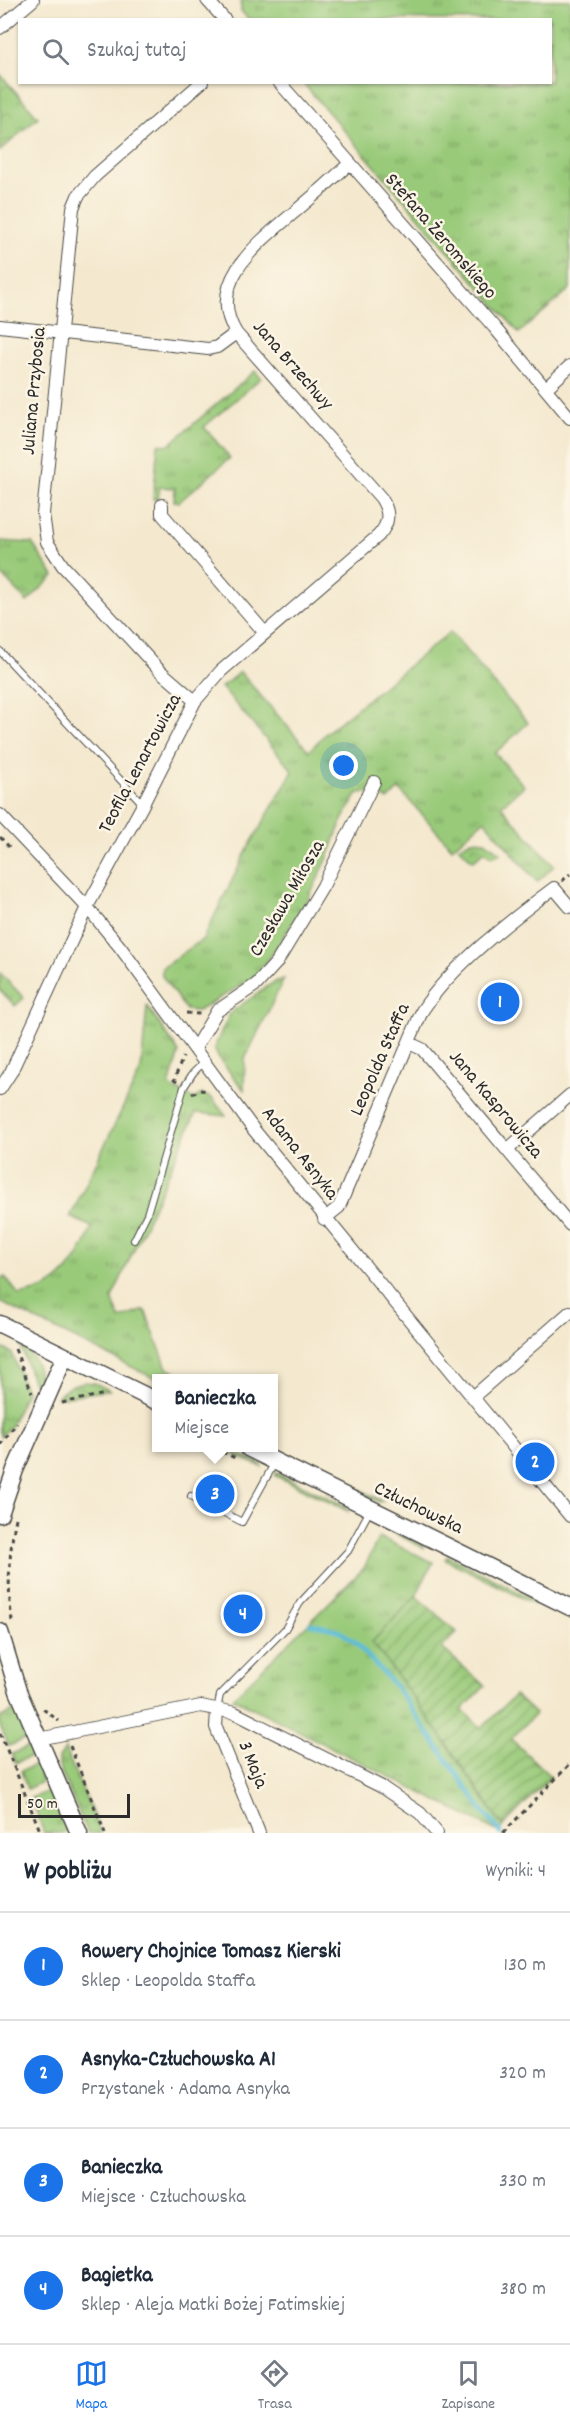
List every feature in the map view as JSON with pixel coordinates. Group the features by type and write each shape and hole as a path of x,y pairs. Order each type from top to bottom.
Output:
{"main road":[{"path":"0,1324 152,1399"},
{"path":"8,1515 15,1470 65,1356"},
{"name":"Człuchowska","path":"256,1452 570,1607"},
{"path":"7,1632 2,1651 79,1833"}],"street":[{"path":"0,28 33,0"},
{"path":"210,1 223,18"},
{"name":"Juliana Przybosia","path":"195,701 159,670 63,566 47,542 43,514 70,219 78,196 95,176 200,84"},
{"name":"Stefana Żeromskiego","path":"281,84 570,418"},
{"name":"Jana Brzechwy","path":"349,164 252,248 233,276 229,292 228,315 236,333 377,493 389,513"},
{"path":"0,326 208,349 217,347 236,333"},
{"path":"546,388 570,366"},
{"path":"162,505 162,514 266,633"},
{"name":"Teofila Lenartowicza","path":"0,1089 11,1072 87,907 195,701 221,671 378,536 386,526 389,513"},
{"name":"Czesława Miłosza","path":"188,1048 217,1011 257,984 277,962 323,886 374,782"},
{"name":"Adama Asnyka","path":"0,815 87,907 120,947 188,1048 204,1061 254,1130 324,1218 570,1516"},
{"name":"Leopolda Staffa","path":"324,1218 339,1207 422,1011 447,978 526,909 554,888 570,907"},
{"name":"Jana Kasprowicza","path":"409,1042 422,1049 570,1225"},
{"path":"507,1150 570,1095"},
{"path":"473,1397 570,1311"},
{"path":"39,1739 201,1706 235,1713 380,1786 420,1813 437,1833"},
{"name":"3 Maja","path":"217,1710 216,1727 259,1833"}],"lane":[{"path":"0,651 143,804"},
{"path":"134,1240 147,1214 184,1088 204,1061"},
{"path":"191,1496 242,1521 275,1461"},
{"path":"217,1710 220,1695 285,1629 300,1603 348,1551 370,1509"}],"path":[{"path":"0,837 16,853"},
{"path":"188,1048 174,1080 193,1094 200,1090 207,1090 215,1095"},
{"path":"9,1346 15,1350 32,1391 29,1400"},
{"path":"57,1412 59,1403 107,1394"},
{"path":"0,1445 22,1417"},
{"path":"7,1632 12,1539 8,1515"},
{"path":"38,1700 43,1709 63,1724 105,1833"},
{"path":"0,1733 41,1833"},
{"path":"503,1833 570,1764"}],"green space":[{"path":"241,0 570,0 570,289 519,333 304,84 552,84 552,18 247,18 241,11"},
{"path":"0,74 38,117 0,151"},
{"path":"255,371 261,378 204,427 230,458 179,502 174,501 175,488 160,487 158,499 153,499 158,444 169,445"},
{"path":"0,541 32,543 54,576 27,602 0,573"},
{"path":"450,632 528,723 495,753 524,786 501,806 554,866 537,882 484,820 452,848 399,789 388,800 378,793 358,793 342,820 327,860 306,903 271,956 252,979 198,1011 186,1010 162,976 162,968 203,939 247,850 293,771 221,687 240,672 309,751 326,733"},
{"path":"471,840 485,841 501,853 492,857 484,851 473,861 459,847"},
{"path":"0,973 24,998 15,1006 0,990"},
{"path":"284,979 245,1059 244,1090 219,1059 214,1048 230,1013 274,982"},
{"path":"147,1006 179,1052 169,1086 194,1099 202,1094 212,1098 226,1116 196,1113 112,1298 120,1319 145,1310 167,1368 179,1374 152,1374 152,1377 0,1302 0,1280 5,1277 19,1295 33,1292 55,1282 75,1261 92,1227 70,1217 141,1070"},
{"path":"21,1346 36,1364 37,1388 32,1381"},
{"path":"0,1347 12,1353 26,1392 10,1427 0,1437"},
{"path":"84,1382 95,1383 109,1390 57,1398 69,1387"},
{"path":"280,1451 383,1501 379,1502"},
{"path":"227,1452 234,1452 261,1464 262,1467"},
{"path":"276,1473 344,1505 348,1511 274,1475"},
{"path":"390,1527 424,1545 424,1548 390,1531"},
{"path":"379,1537 433,1562 416,1596 373,1642 503,1826 499,1832 233,1698 364,1568"},
{"path":"448,1556 533,1599 534,1604 445,1559"},
{"path":"416,1596 457,1632 442,1648 485,1686 462,1710 482,1728 515,1695 535,1714 511,1739 551,1777 503,1826 437,1730 372,1642"},
{"path":"15,1710 19,1712 28,1735 25,1739 9,1746 0,1726 0,1718"},
{"path":"30,1746 35,1748 36,1754 15,1763 12,1754"},
{"path":"65,1749 101,1833 88,1833 59,1767 59,1758"},
{"path":"40,1763 47,1779 27,1789 21,1771"},
{"path":"52,1790 68,1830 61,1833 44,1833 31,1798"}],"waterway":[{"path":"310,1624 338,1630 354,1641 395,1686 501,1833"}],"place":[{"name":"Rowery Chojnice Tomasz Kierski","path":"500,1002"},
{"name":"Asnyka-Człuchowska A1","path":"535,1462"},
{"name":"Banieczka","path":"215,1494"},
{"name":"Bagietka","path":"243,1614"}]}
